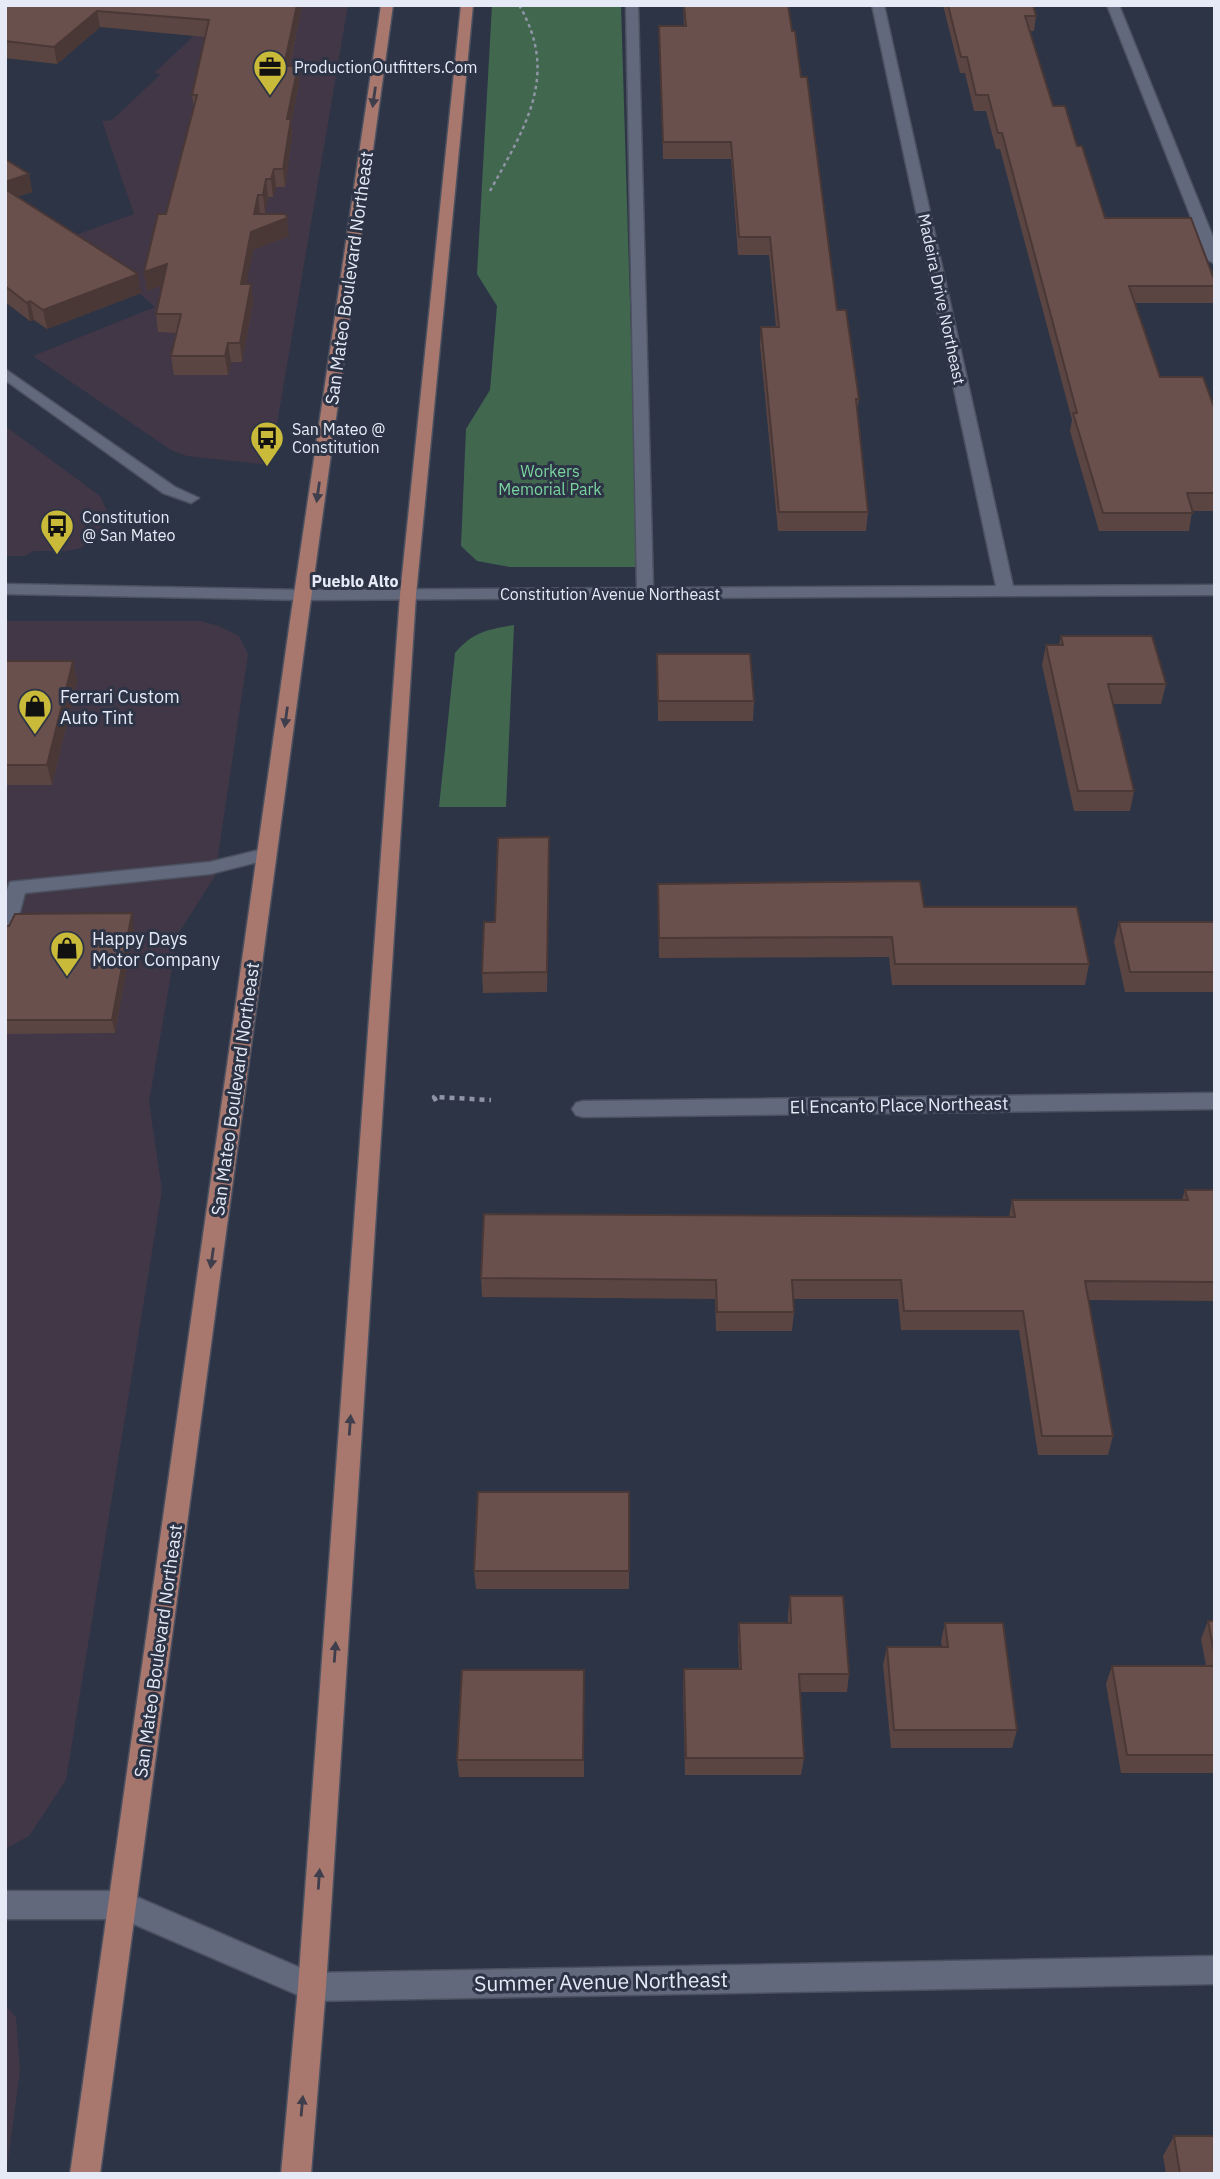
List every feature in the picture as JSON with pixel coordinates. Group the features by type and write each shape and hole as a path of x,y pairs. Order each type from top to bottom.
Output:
{"main road":[{"name":"San Mateo Boulevard Northeast","path":"85,2174 387,5"},
{"path":"296,2174 312,1987 408,595 467,5"}],"street":[{"path":"632,5 645,594"},
{"name":"Madeira Drive Northeast","path":"878,5 1006,592"},
{"path":"1113,5 1215,260"},
{"path":"5,373 169,491 191,498"},
{"name":"Constitution Avenue Northeast","path":"5,589 303,595 1215,590"},
{"path":"5,930 11,889 210,868 267,854"},
{"name":"El Encanto Place Northeast","path":"583,1109 1215,1101"},
{"name":"Summer Avenue Northeast","path":"5,1905 123,1905 312,1987 1215,1970"}],"path":[{"path":"490,191 519,138 539,72 537,45 519,5"},
{"path":"436,1101 434,1097 491,1100"}],"shaded area":[{"path":"227,5 348,5 270,465 187,456 171,450 33,356 155,307 73,236 134,214 102,121 112,120 161,74 154,73"},
{"path":"5,426 100,496 109,515 104,528 81,548 5,556"},
{"path":"5,621 201,621 239,636 248,654 215,876 178,934 149,1102 162,1190 66,1780 29,1836 5,1849"},
{"path":"5,2005 16,2017 20,2071 6,2174"}],"green space":[{"name":"Workers Memorial Park","path":"492,5 621,5 638,567 510,567 477,561 461,546 466,429 490,390 497,306 477,274"},
{"path":"514,625 506,807 439,807 455,653 468,640 481,633"}],"building":[{"path":"5,5 297,5 284,66 298,66 287,119 291,119 283,169 274,169 271,179 266,179 263,195 258,195 254,214 286,214 287,218 251,232 241,284 251,284 240,343 228,343 225,356 171,356 181,314 156,314 167,264 144,272 158,214 166,214 197,95 192,95 209,20 97,11 54,47 5,41"},
{"path":"684,5 788,5 792,31 795,31 801,77 807,77 837,310 846,310 859,399 856,399 868,512 779,512 761,327 779,327 770,237 739,237 731,142 663,142 659,26 686,26"},
{"path":"948,5 1033,5 1036,16 1025,16 1053,106 1065,106 1077,146 1082,146 1105,218 1191,218 1215,286 1129,286 1160,377 1203,377 1215,410 1215,493 1187,493 1193,513 1103,513 1073,413 1077,413 1002,133 998,133 988,95 976,95 967,57 961,57"},
{"path":"5,159 29,174 5,182"},
{"path":"5,189 138,274 43,310 30,301 27,303 5,286"},
{"path":"1061,636 1152,636 1166,684 1108,684 1134,791 1078,791 1046,645 1063,645"},
{"path":"657,654 750,654 754,701 658,701"},
{"path":"5,661 73,661 47,765 5,765"},
{"path":"549,837 547,972 482,973 484,922 495,922 498,838"},
{"path":"920,881 924,907 1077,907 1089,964 895,964 892,937 659,938 658,884"},
{"path":"132,913 112,1020 5,1020 5,926 9,926 15,914"},
{"path":"1119,922 1215,922 1215,972 1130,972"},
{"path":"1185,1190 1215,1190 1215,1282 1085,1281 1113,1436 1042,1436 1023,1311 904,1311 901,1280 792,1280 794,1312 717,1312 716,1280 481,1278 484,1214 1015,1217 1012,1200 1188,1200"},
{"path":"478,1492 629,1492 629,1571 474,1571"},
{"path":"790,1596 843,1596 849,1674 799,1674 804,1758 686,1758 684,1669 741,1669 739,1623 791,1623"},
{"path":"1208,1621 1215,1621 1215,1657"},
{"path":"945,1623 1003,1623 1017,1730 894,1730 887,1647 948,1647"},
{"path":"1112,1666 1215,1666 1215,1755 1127,1755"},
{"path":"462,1670 584,1670 583,1760 457,1760"},
{"path":"1174,2136 1215,2136 1215,2174 1180,2174"}],"place":[{"name":"ProductionOutfitters.Com","path":"270,97"},
{"name":"San Mateo @ Constitution","path":"267,468"},
{"name":"Constitution @ San Mateo","path":"57,556"},
{"name":"Ferrari Custom Auto Tint","path":"35,736"},
{"name":"Happy Days Motor Company","path":"67,978"}],"district":[{"name":"Pueblo Alto","path":"355,581"}]}
